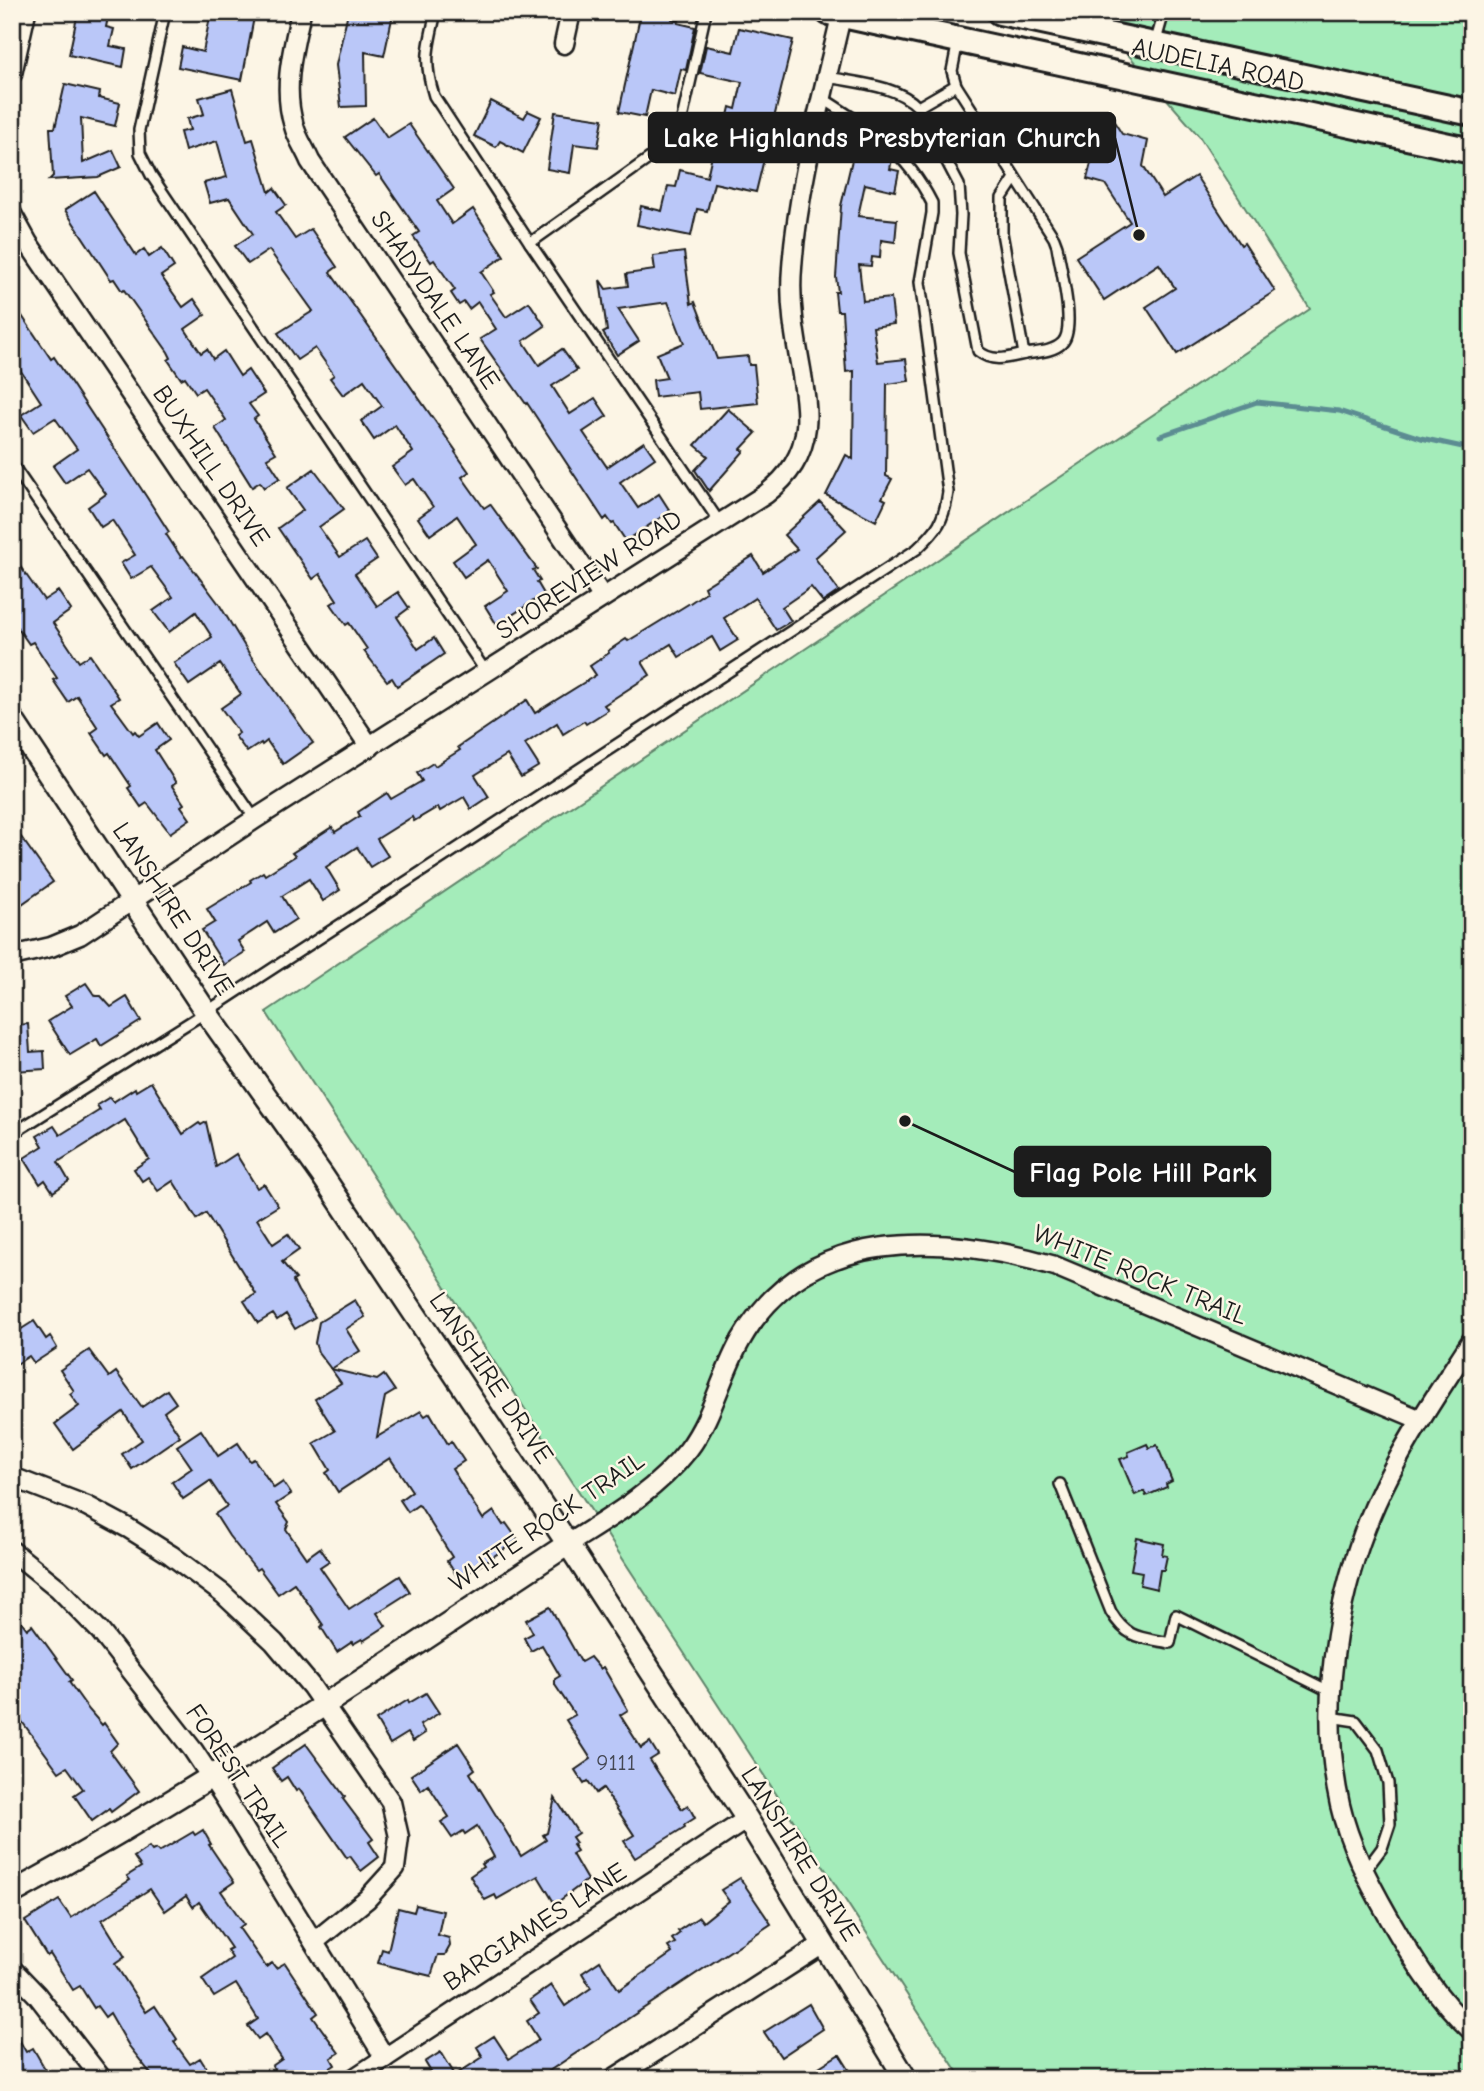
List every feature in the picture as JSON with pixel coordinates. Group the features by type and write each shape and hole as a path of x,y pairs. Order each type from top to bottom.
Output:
{"main road":[{"name":"AUDELIA ROAD","path":"1000,12 1472,113"},
{"name":"AUDELIA ROAD","path":"837,13 1472,151"},
{"path":"1148,80 1155,45"}],"street":[{"path":"12,74 26,12"},
{"name":"SHADYDALE LANE","path":"301,12 288,90 294,125 310,160 603,596"},
{"path":"564,44 571,12"},
{"name":"SHOREVIEW ROAD","path":"12,956 51,947 80,935 256,819 778,485 792,468 801,450 806,427 806,403 793,319 792,270 799,209 828,77 837,13"},
{"name":"BUXHILL DRIVE","path":"12,214 28,243 370,747"},
{"name":"LANSHIRE DRIVE","path":"12,719 134,899 206,1012 322,1175 568,1544 747,1819 906,2079"},
{"name":"WHITE ROCK TRAIL","path":"12,1893 70,1862 212,1776 633,1502 670,1471 689,1448 705,1422 741,1340 760,1312 782,1289 804,1272 822,1263 873,1249 902,1245 954,1244 1016,1255 1055,1266 1421,1420"},
{"path":"1472,1340 1389,1476 1355,1558 1343,1606 1330,1717 1333,1767 1341,1807 1364,1871 1415,1963 1433,1989 1472,2031"},
{"path":"12,1477 87,1506 128,1528 171,1555 223,1594 274,1642 324,1705 391,1802 399,1837 395,1868 367,1899 314,1942"},
{"name":"FOREST TRAIL","path":"12,1551 58,1588 100,1631 212,1776 385,2058"},
{"name":"BARGIAMES LANE","path":"353,2079 747,1819"},
{"path":"613,2079 823,1944"},
{"path":"12,1969 37,1995 102,2079"}],"lane":[{"path":"165,12 139,130 140,153 151,175 486,672"},
{"path":"436,12 426,71 435,96 530,243 720,523"},
{"path":"530,243 668,145 677,134 706,12"},
{"path":"1155,45 1164,12"},
{"path":"828,77 898,92 909,97 918,107 959,185 959,253 978,351 992,359 1055,348 1066,338 1069,324 1054,238 956,85 952,71 958,41"},
{"path":"918,107 956,85"},
{"path":"12,1134 206,1012 917,548 935,533 945,515 948,492 920,282 932,204 895,150 877,133 822,98"},
{"path":"1015,178 1002,198 1002,233 1024,354"},
{"path":"12,464 256,819"},
{"path":"1060,1484 1111,1612 1121,1628 1136,1636 1170,1643 1176,1615 1331,1692"},
{"path":"1330,1717 1356,1721 1378,1750 1388,1783 1390,1825 1382,1848 1364,1871"}],"green space":[{"path":"1091,12 1472,12 1472,2079 962,2079 266,1012 1310,309 1199,136"}],"building":[{"path":"78,12 109,12 106,27 114,29 110,46 126,49 123,67 69,55"},
{"path":"211,12 255,12 242,80 178,67 182,47 203,52"},
{"path":"348,12 393,14 384,56 365,52 366,106 341,107 336,65"},
{"path":"641,12 672,15 672,19 679,21 678,23 695,27 686,70 681,69 675,96 651,90 645,117 619,112"},
{"path":"739,28 793,40 756,192 714,183 707,211 697,209 691,236 637,225 641,206 662,211 668,186 676,187 680,170 707,177 715,141 722,142 730,107 736,109 742,82 700,73 706,46 733,52"},
{"path":"65,84 100,92 99,98 120,103 115,126 81,118 83,163 113,150 121,167 98,177 49,180 53,176 50,128 55,128"},
{"path":"232,89 247,141 253,139 269,192 274,188 286,205 276,212 295,239 311,229 337,267 330,272 469,472 462,477 484,508 490,504 537,569 533,570 544,594 497,625 485,606 508,591 488,560 464,577 453,561 476,544 457,516 430,535 418,518 433,507 414,479 405,485 392,467 413,452 395,425 374,440 361,421 382,406 364,380 343,395 330,378 334,375 315,348 297,360 278,333 313,311 269,250 248,264 235,246 253,234 229,198 210,203 204,183 227,177 217,141 185,151 180,132 190,130 187,119 204,114 199,98"},
{"path":"491,101 524,118 528,111 541,117 523,153 500,141 496,147 474,136"},
{"path":"555,112 603,119 598,147 574,144 570,173 547,169"},
{"path":"373,118 387,138 409,124 454,189 437,201 452,224 473,209 504,256 481,272 494,292 490,294 506,317 529,302 545,326 523,341 539,365 562,349 577,370 552,386 570,414 595,398 607,416 583,432 607,467 644,442 655,458 620,482 638,508 659,494 670,511 626,541 614,523 607,517 604,520 527,403 480,339 496,329 478,302 469,309 464,302 459,305 451,293 455,290 413,236 419,232 379,174 376,176 345,137"},
{"path":"1113,120 1122,134 1148,141 1143,166 1163,197 1196,176 1275,291 1177,354 1146,307 1175,288 1159,264 1104,300 1076,257 1130,222 1105,184 1087,179 1091,163 1079,142"},
{"path":"856,143 881,148 886,153 885,156 892,159 890,169 899,171 895,191 865,184 858,216 897,220 895,242 881,240 880,258 872,257 871,266 859,265 863,301 891,298 894,324 873,327 878,362 906,359 909,381 887,384 886,476 892,479 882,498 886,500 876,521 826,495 846,455 853,459 854,371 846,372 842,311 837,311 835,292 838,292 836,277 841,206"},
{"path":"94,191 136,255 144,249 149,257 162,248 174,267 161,276 183,307 194,299 205,315 185,329 201,353 207,349 213,359 224,351 240,376 248,370 264,394 249,404 258,416 254,419 276,453 267,458 280,478 264,488 260,482 252,487 215,428 226,420 204,388 196,393 185,377 181,379 168,360 171,358 168,352 124,290 122,291 114,279 111,280 65,210"},
{"path":"684,252 691,304 695,302 717,359 748,356 749,365 754,365 758,403 700,409 698,392 655,397 653,380 667,378 657,354 684,343 668,302 618,309 639,341 617,355 603,333 607,331 600,280 606,289 628,286 626,274 655,270 653,256"},
{"path":"12,301 51,359 54,357 146,496 181,557 183,556 219,604 250,655 313,743 283,764 267,741 247,752 235,736 239,733 221,708 241,694 220,664 189,685 174,663 212,637 196,612 169,632 153,611 173,597 151,567 131,579 121,563 135,555 112,520 101,527 88,507 106,494 87,468 65,483 53,466 77,449 55,418 33,432 21,415 41,402 19,368 12,372"},
{"path":"728,409 756,433 709,491 695,470 708,456 695,445"},
{"path":"314,469 344,509 319,527 340,557 365,541 377,559 355,574 377,606 398,592 409,608 397,617 418,649 434,638 444,654 397,686 392,678 387,681 364,651 367,649 349,623 346,625 331,604 337,600 320,574 313,579 278,528 303,510 287,488"},
{"path":"820,502 846,530 815,558 839,591 823,602 811,587 782,607 791,621 776,630 755,598 724,618 738,640 720,651 712,637 679,657 671,644 642,662 650,675 604,705 608,710 563,734 557,723 525,744 539,766 521,777 507,755 475,775 489,797 471,809 464,797 440,811 438,807 414,821 412,817 377,839 388,856 370,867 357,847 326,867 340,890 323,901 309,879 282,896 296,919 274,933 267,922 238,941 245,952 224,965 202,930 215,922 207,909 263,872 265,875 295,856 292,853 332,827 335,832 360,816 358,812 387,793 391,799 422,781 417,773 433,763 435,766 460,750 458,747 527,700 535,713 596,675 590,666 609,653 608,651 690,603 706,592 704,587 753,556 763,572 797,549 784,535"},
{"path":"12,555 44,600 58,591 71,610 53,623 79,662 90,655 119,698 111,703 133,733 135,731 139,736 158,723 169,740 155,750 176,783 172,786 190,819 170,833 147,803 141,807 128,788 131,786 109,753 106,755 91,733 98,728 77,696 68,702 53,680 57,678 33,642 29,644 12,620"},
{"path":"21,837 53,882 12,911 12,843"},
{"path":"86,983 95,996 101,996 111,1007 127,997 141,1021 101,1046 97,1039 70,1055 48,1021 72,1006 65,996"},
{"path":"28,1024 30,1052 44,1051 45,1069 14,1071 12,1025"},
{"path":"151,1082 183,1134 199,1123 201,1125 206,1122 216,1167 236,1154 257,1188 264,1184 278,1206 257,1219 273,1244 288,1234 299,1250 282,1262 296,1279 293,1281 298,1291 315,1317 295,1329 286,1314 277,1320 273,1314 258,1323 244,1301 256,1294 206,1213 197,1219 173,1181 158,1191 148,1177 142,1181 134,1169 149,1159 125,1120 58,1162 69,1181 53,1192 45,1180 40,1184 24,1158 43,1146 37,1136 54,1126 60,1135 100,1110 97,1105 110,1097 113,1102 135,1088 136,1091"},
{"path":"355,1300 365,1317 346,1329 360,1351 331,1369 318,1352 315,1343 319,1322"},
{"path":"34,1321 46,1339 50,1336 57,1348 34,1363 29,1356 12,1367 12,1335"},
{"path":"89,1350 109,1377 116,1372 142,1407 167,1390 176,1403 164,1412 180,1436 132,1469 122,1454 142,1440 123,1412 73,1449 55,1424 79,1406 70,1394 74,1391 60,1370"},
{"path":"331,1369 377,1380 384,1375 395,1391 385,1397 377,1437 421,1411 425,1416 430,1413 448,1444 451,1441 464,1461 452,1469 483,1519 494,1511 518,1540 459,1579 447,1561 452,1557 420,1506 408,1512 400,1500 412,1491 390,1458 338,1492 326,1473 330,1470 314,1443 335,1431 315,1399 341,1383"},
{"path":"201,1430 218,1456 238,1443 250,1461 254,1459 274,1488 283,1482 291,1494 276,1504 289,1522 286,1529 306,1558 320,1548 329,1561 320,1567 349,1609 400,1576 410,1592 377,1613 386,1626 363,1641 352,1642 337,1652 321,1627 323,1625 294,1583 278,1594 259,1568 256,1570 229,1536 215,1514 227,1506 210,1481 183,1499 172,1482 192,1468 177,1446"},
{"path":"1147,1444 1149,1448 1157,1445 1172,1481 1166,1484 1167,1487 1146,1496 1144,1491 1135,1495 1120,1459 1129,1456 1128,1452"},
{"path":"1137,1538 1164,1544 1162,1555 1167,1556 1164,1570 1160,1570 1157,1589 1140,1585 1142,1572 1131,1570"},
{"path":"550,1607 581,1662 590,1657 600,1669 603,1667 628,1710 620,1715 641,1748 650,1742 658,1755 650,1760 682,1809 688,1805 695,1818 635,1858 624,1841 634,1835 603,1788 596,1793 588,1781 584,1784 575,1770 591,1759 566,1720 575,1715 555,1685 555,1679 560,1676 542,1645 531,1651 524,1638 533,1633 526,1620"},
{"path":"12,1609 27,1629 32,1625 72,1680 69,1682 89,1710 102,1725 104,1723 118,1743 110,1751 139,1791 111,1812 109,1809 92,1821 74,1795 83,1789 67,1767 59,1772 12,1708"},
{"path":"426,1693 439,1713 420,1725 425,1733 413,1741 408,1733 390,1744 376,1720 408,1700 409,1703"},
{"path":"458,1743 475,1769 470,1773 521,1856 546,1840 543,1835 547,1833 555,1798 578,1833 572,1837 577,1851 572,1854 587,1880 555,1904 538,1876 497,1899 495,1895 485,1900 470,1876 483,1867 481,1864 494,1857 477,1826 452,1838 441,1822 449,1817 428,1785 421,1790 411,1775"},
{"path":"306,1744 373,1839 369,1842 379,1857 361,1871 350,1856 347,1858 299,1789 296,1791 287,1777 281,1781 272,1768"},
{"path":"203,1830 211,1844 209,1845 234,1882 221,1891 244,1924 239,1928 266,1967 272,1963 276,1968 285,1963 318,2013 313,2017 339,2053 331,2058 335,2065 313,2079 279,2079 272,2066 282,2059 265,2034 258,2039 248,2026 258,2019 236,1984 214,1997 202,1979 232,1958 227,1950 231,1948 199,1902 193,1907 186,1896 165,1911 150,1889 102,1920 125,1957 115,1964 146,2012 155,2006 177,2039 174,2042 190,2064 200,2058 213,2079 155,2079 129,2046 110,2013 105,2017 97,2006 94,2008 80,1986 73,1990 25,1921 59,1900 71,1918 130,1880 127,1876 141,1867 134,1857 149,1847 152,1851 156,1849 159,1852 193,1832 195,1835"},
{"path":"740,1878 771,1924 537,2079 435,2079 425,2062 441,2052 455,2075 483,2057 477,2047 494,2036 509,2059 539,2040 527,2021 539,2013 530,2000 551,1985 565,2006 591,1988 582,1973 600,1961 619,1990 672,1953 668,1947 675,1943 672,1939 680,1933 678,1931 699,1917 703,1922 729,1901 721,1890"},
{"path":"416,1905 443,1911 438,1935 449,1938 450,1946 445,1955 438,1955 431,1976 378,1963 382,1949 388,1951 398,1908 414,1912"},
{"path":"809,2004 823,2029 781,2057 764,2032"},
{"path":"12,2027 26,2052 33,2048 51,2079 12,2079"},
{"path":"838,2055 855,2079 800,2079"}],"waterway":[{"path":"1160,436 1257,402 1339,411 1421,438 1472,449"}],"place":[{"name":"Lake Highlands Presbyterian Church","path":"1139,235"},
{"name":"Flag Pole Hill Park","path":"905,1121"}]}
